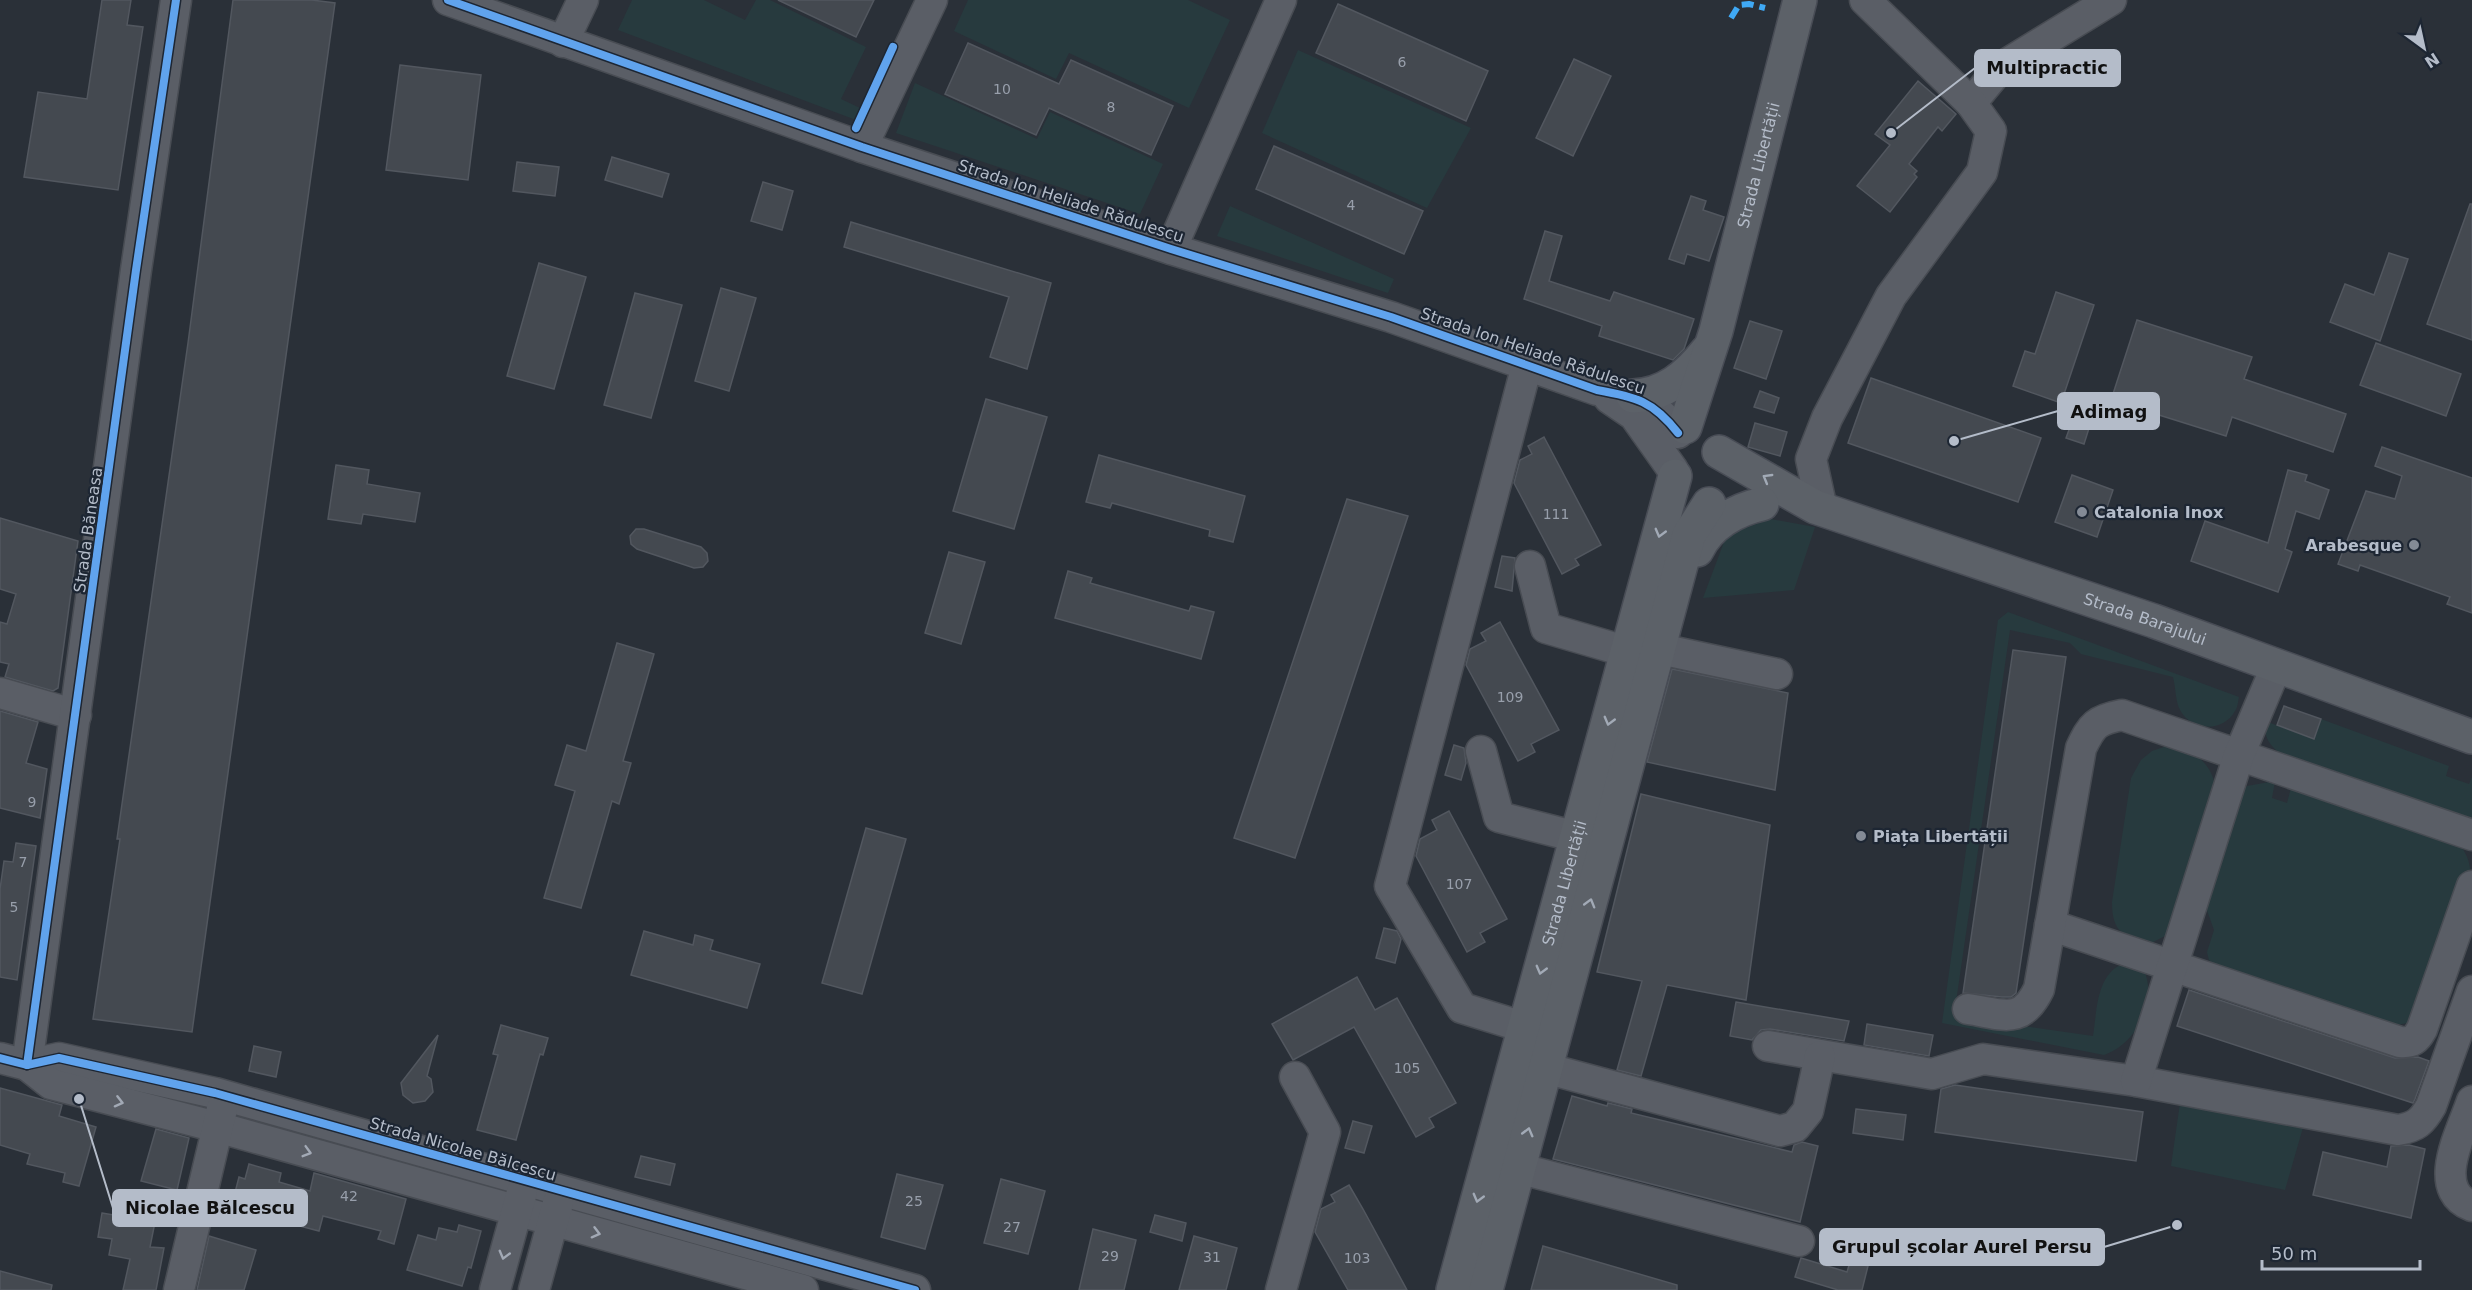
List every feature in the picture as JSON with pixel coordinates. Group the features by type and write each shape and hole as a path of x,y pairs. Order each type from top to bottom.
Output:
{"main road":[{"name":"Strada Libertății","path":"1453,1290 1503,1164 1539,1032 1660,649 1689,535 1726,483 1698,437 1714,338 1800,0"},
{"path":"1633,396 1659,392 1679,381 1714,338"},
{"name":"Strada Libertății","path":"1539,1032 1577,837 1674,473 1673,442 1698,437"},
{"name":"Strada Barajului","path":"1698,437 1818,508 2277,665 2472,737"},
{"path":"1674,473 1688,499 1696,504 1712,502"},
{"name":"Strada Barajului","path":"1712,502 1818,508"},
{"path":"1672,600 1700,544 1715,526 1733,514 1761,504"},
{"name":"Strada Libertății","path":"1486,1290 1503,1164"}],"street":[{"name":"Strada Băneasa","path":"14,1062 76,715 136,270 176,0"},
{"name":"Strada Ion Heliade Rădulescu","path":"448,0 862,147 1171,249 1391,317 1597,390 1633,396 1698,437"},
{"path":"563,42 583,0"},
{"path":"862,147 932,0"},
{"path":"1171,249 1281,0"},
{"path":"1818,508 1811,459 1827,418 1891,296 1982,172 1991,131 1971,103 1865,0"},
{"path":"1971,103 2000,68 2111,0"},
{"path":"1527,365 1390,886 1462,1008 1539,1032"},
{"name":"Strada Ion Heliade Rădulescu","path":"1597,390 1634,415 1674,473"},
{"path":"1530,566 1546,628 1628,651"},
{"path":"1660,649 1777,674"},
{"path":"2136,1082 2239,755 2277,665"},
{"path":"0,693 76,715"},
{"path":"1968,1009 2010,1015 2026,1010 2039,989 2080,748 2089,730 2102,719 2122,715 2472,835"},
{"path":"1482,751 1500,817 1577,837"},
{"path":"2050,925 2173,964 2400,1042 2409,1043 2422,1029 2472,886"},
{"path":"1768,1046 1932,1074 1983,1059 2136,1082 2397,1130 2413,1127 2424,1120 2472,991"},
{"path":"1530,1065 1780,1131 1796,1127 1808,1111 1820,1056"},
{"name":"Strada Nicolae Bălcescu","path":"14,1062 59,1059 225,1096 915,1290"},
{"path":"14,1062 51,1084 217,1127 804,1290"},
{"path":"1281,1290 1324,1132 1294,1077"},
{"path":"179,1290 225,1096"},
{"path":"2472,1101 2449,1179 2453,1194 2462,1203 2472,1206"},
{"path":"1503,1164 1799,1241"},
{"path":"495,1290 525,1180"},
{"path":"534,1290 562,1190"}],"green space":[{"path":"632,0 704,0 745,20 756,0 770,0 866,47 841,99 860,108 856,120 618,30"},
{"path":"968,0 1188,0 1230,20 1189,108 1069,53 1056,79 954,31"},
{"path":"1298,50 1471,128 1427,208 1262,133"},
{"path":"915,83 1037,139 1050,112 1163,164 1140,214 896,133"},
{"path":"1230,206 1394,279 1388,293 1217,236"},
{"path":"1771,519 1815,527 1794,590 1703,598 1727,534"},
{"path":"2008,612 2239,697 2236,709 2223,723 2207,727 2199,725 2185,717 2180,710 2173,677 2081,654 2070,643 2010,630 1954,1016 2093,1036 2099,995 2107,977 2122,964 2144,970 2148,982 2148,995 2141,1020 2126,1042 2104,1055 1942,1023 1998,620"},
{"path":"2321,719 2449,766 2446,776 2469,784 2472,777 2472,820 2289,760 2274,748 2266,734 2265,721 2314,739"},
{"path":"2164,747 2183,750 2199,758 2210,771 2216,790 2167,935 2149,944 2132,939 2121,932 2114,920 2112,902 2131,778 2141,760 2152,751"},
{"path":"2275,781 2272,798 2287,803 2292,784 2460,845 2466,854 2470,867 2469,882 2408,1023 2396,1025 2216,967 2209,960 2207,952 2214,930 2204,902 2237,797 2247,786"},
{"path":"2180,1103 2304,1124 2285,1190 2171,1166"}],"building":[{"path":"102,0 131,0 127,25 143,27 118,190 24,177 38,92 87,99"},
{"path":"233,0 312,0 335,3 192,1032 93,1019 120,839 117,839 188,343"},
{"path":"778,0 874,0 856,37"},
{"path":"1338,4 1488,71 1466,121 1316,53"},
{"path":"968,43 1059,84 1071,60 1173,106 1151,155 1049,108 1036,135 945,94"},
{"path":"1574,59 1611,76 1573,156 1536,138"},
{"path":"400,65 481,75 468,180 386,170"},
{"path":"1918,81 1956,114 1942,131 1938,127 1909,164 1917,171 1914,174 1917,177 1890,212 1857,186 1890,145 1875,134"},
{"path":"1274,146 1423,211 1404,254 1256,189"},
{"path":"612,157 669,174 662,197 605,180"},
{"path":"517,162 559,167 555,196 513,191"},
{"path":"763,182 793,191 782,230 751,221"},
{"path":"1691,196 1706,201 1703,210 1724,217 1709,261 1687,254 1684,264 1669,259"},
{"path":"2470,204 2472,204 2472,340 2427,324"},
{"path":"851,222 1051,283 1027,369 990,357 1009,297 844,247"},
{"path":"1545,231 1562,236 1549,281 1610,301 1614,292 1694,319 1684,349 1673,360 1599,336 1602,326 1524,299"},
{"path":"2389,253 2408,259 2380,341 2330,322 2345,284 2374,295"},
{"path":"539,263 586,277 554,389 507,376"},
{"path":"721,288 756,298 729,391 695,381"},
{"path":"2056,292 2094,305 2061,403 2013,386 2025,351 2035,354"},
{"path":"635,293 682,305 651,418 604,405"},
{"path":"2137,320 2252,357 2244,379 2346,414 2333,452 2232,417 2226,436 2111,400"},
{"path":"1750,321 1782,331 1766,379 1734,368"},
{"path":"2376,343 2461,374 2446,416 2360,385"},
{"path":"1871,378 2041,438 2018,502 1848,443"},
{"path":"1760,391 1779,398 1774,413 1754,407"},
{"path":"986,399 1047,417 1014,529 953,511"},
{"path":"2074,416 2091,422 2084,444 2066,438"},
{"path":"1755,423 1787,432 1780,456 1748,447"},
{"path":"1544,437 1601,545 1575,559 1579,565 1562,574 1514,483 1520,460 1532,454 1528,446"},
{"path":"2382,447 2472,478 2472,613 2447,604 2450,597 2360,565 2358,571 2338,564 2366,491 2395,499 2402,476 2375,466"},
{"path":"1099,455 1245,496 1233,542 1209,536 1210,530 1112,503 1110,508 1086,502"},
{"path":"336,465 369,470 367,484 420,493 415,522 363,514 361,524 328,519"},
{"path":"2288,470 2307,475 2305,481 2329,490 2319,519 2296,511 2285,549 2292,552 2278,592 2191,561 2205,521 2268,543"},
{"path":"2072,475 2113,490 2097,537 2055,522"},
{"path":"1347,499 1408,516 1295,858 1234,838"},
{"path":"0,518 78,541 58,688 53,691 5,677 9,664 0,662 0,622 7,624 16,594 0,589"},
{"path":"636,529 644,529 701,547 707,553 708,561 703,567 694,568 637,549 631,544 630,536"},
{"path":"949,552 985,562 961,644 925,633"},
{"path":"1502,556 1515,558 1512,591 1495,587"},
{"path":"1068,571 1092,578 1090,583 1189,611 1191,606 1214,612 1201,659 1055,618"},
{"path":"1500,622 1559,730 1531,744 1535,752 1518,761 1466,665 1470,649 1486,641 1481,633"},
{"path":"617,643 654,654 623,761 631,763 619,804 612,801 581,908 544,898 575,791 555,785 567,745 586,751"},
{"path":"2013,650 2066,657 2016,993 2011,997 2002,997 1963,993"},
{"path":"1672,669 1788,693 1775,790 1647,762"},
{"path":"2284,706 2321,719 2314,739 2277,725"},
{"path":"0,711 38,722 26,763 47,769 40,818 0,808"},
{"path":"1454,745 1464,748 1466,763 1461,780 1445,775"},
{"path":"1641,794 1770,825 1746,1000 1667,985 1641,1076 1617,1070 1642,981 1597,972"},
{"path":"1449,811 1507,919 1480,933 1485,942 1467,952 1416,856 1420,839 1437,830 1432,820"},
{"path":"866,828 906,839 862,994 822,983"},
{"path":"16,843 36,846 17,980 0,977 0,889 4,861 13,862"},
{"path":"1384,928 1397,931 1401,939 1395,963 1376,958"},
{"path":"644,931 693,945 695,935 713,940 710,950 760,964 747,1008 631,975"},
{"path":"1357,977 1375,1010 1397,998 1456,1103 1429,1118 1434,1127 1416,1137 1354,1027 1293,1060 1272,1024"},
{"path":"2189,990 2395,1058 2418,1057 2429,1061 2415,1099 2413,1103 2177,1026"},
{"path":"1736,1002 1849,1021 1844,1041 1770,1029 1761,1030 1752,1040 1730,1036"},
{"path":"1867,1024 1933,1035 1929,1056 1864,1045"},
{"path":"501,1025 548,1038 543,1055 540,1054 516,1140 477,1130 498,1055 493,1054"},
{"path":"438,1035 427,1076 431,1079 433,1092 425,1101 413,1103 403,1095 401,1083"},
{"path":"254,1046 281,1052 276,1077 249,1071"},
{"path":"1955,1085 2143,1112 2136,1161 1935,1132 1941,1089"},
{"path":"0,1088 62,1105 59,1116 96,1127 79,1186 63,1182 65,1173 27,1164 30,1154 0,1145"},
{"path":"1572,1096 1607,1106 1608,1103 1632,1109 1631,1113 1792,1152 1794,1145 1802,1142 1818,1146 1800,1222 1553,1159"},
{"path":"1856,1109 1906,1115 1903,1140 1853,1133"},
{"path":"1353,1121 1372,1126 1364,1153 1345,1148"},
{"path":"156,1129 189,1138 177,1190 141,1181"},
{"path":"2409,1145 2425,1149 2411,1218 2313,1195 2323,1152 2387,1167 2391,1146"},
{"path":"641,1156 675,1164 670,1185 635,1177"},
{"path":"249,1164 281,1173 279,1182 310,1191 314,1173 406,1199 394,1244 378,1239 381,1231 323,1216 319,1231 231,1208 239,1177 245,1179"},
{"path":"897,1174 943,1185 925,1249 881,1237"},
{"path":"1001,1179 1045,1191 1028,1254 984,1243"},
{"path":"1349,1185 1407,1290 1348,1290 1315,1232 1321,1209 1335,1202 1331,1195"},
{"path":"102,1213 155,1222 150,1247 164,1248 156,1290 123,1290 130,1259 109,1255 112,1239 98,1237"},
{"path":"1155,1215 1186,1223 1182,1241 1150,1232"},
{"path":"459,1225 481,1231 471,1268 468,1267 462,1286 407,1270 418,1235 436,1240 439,1228 457,1232"},
{"path":"1093,1229 1136,1240 1124,1290 1079,1290"},
{"path":"209,1236 256,1250 244,1290 197,1290"},
{"path":"1194,1236 1237,1248 1226,1290 1179,1290"},
{"path":"1543,1246 1677,1285 1677,1290 1531,1290"},
{"path":"1801,1258 1847,1272 1850,1262 1868,1266 1862,1290 1838,1290 1795,1277"},
{"path":"0,1271 52,1285 51,1290 0,1290"}],"marked path":[{"path":"1731,18 1739,5 1749,4 1765,8"}],"cycle path":[{"path":"27,1065 136,270 176,0"},
{"path":"448,0 862,147 1171,249 1391,317 1597,390 1633,398 1652,407 1678,433"},
{"path":"856,128 893,47"},
{"path":"0,1058 27,1065 59,1058 215,1093 915,1290"}],"place":[{"name":"Multipractic","path":"1891,133"},
{"name":"Adimag","path":"1954,441"},
{"name":"Catalonia Inox","path":"2082,512"},
{"name":"Arabesque","path":"2414,545"},
{"name":"Piața Libertății","path":"1861,836"},
{"name":"Nicolae Bălcescu","path":"79,1099"},
{"name":"Grupul școlar Aurel Persu","path":"2177,1225"}]}
